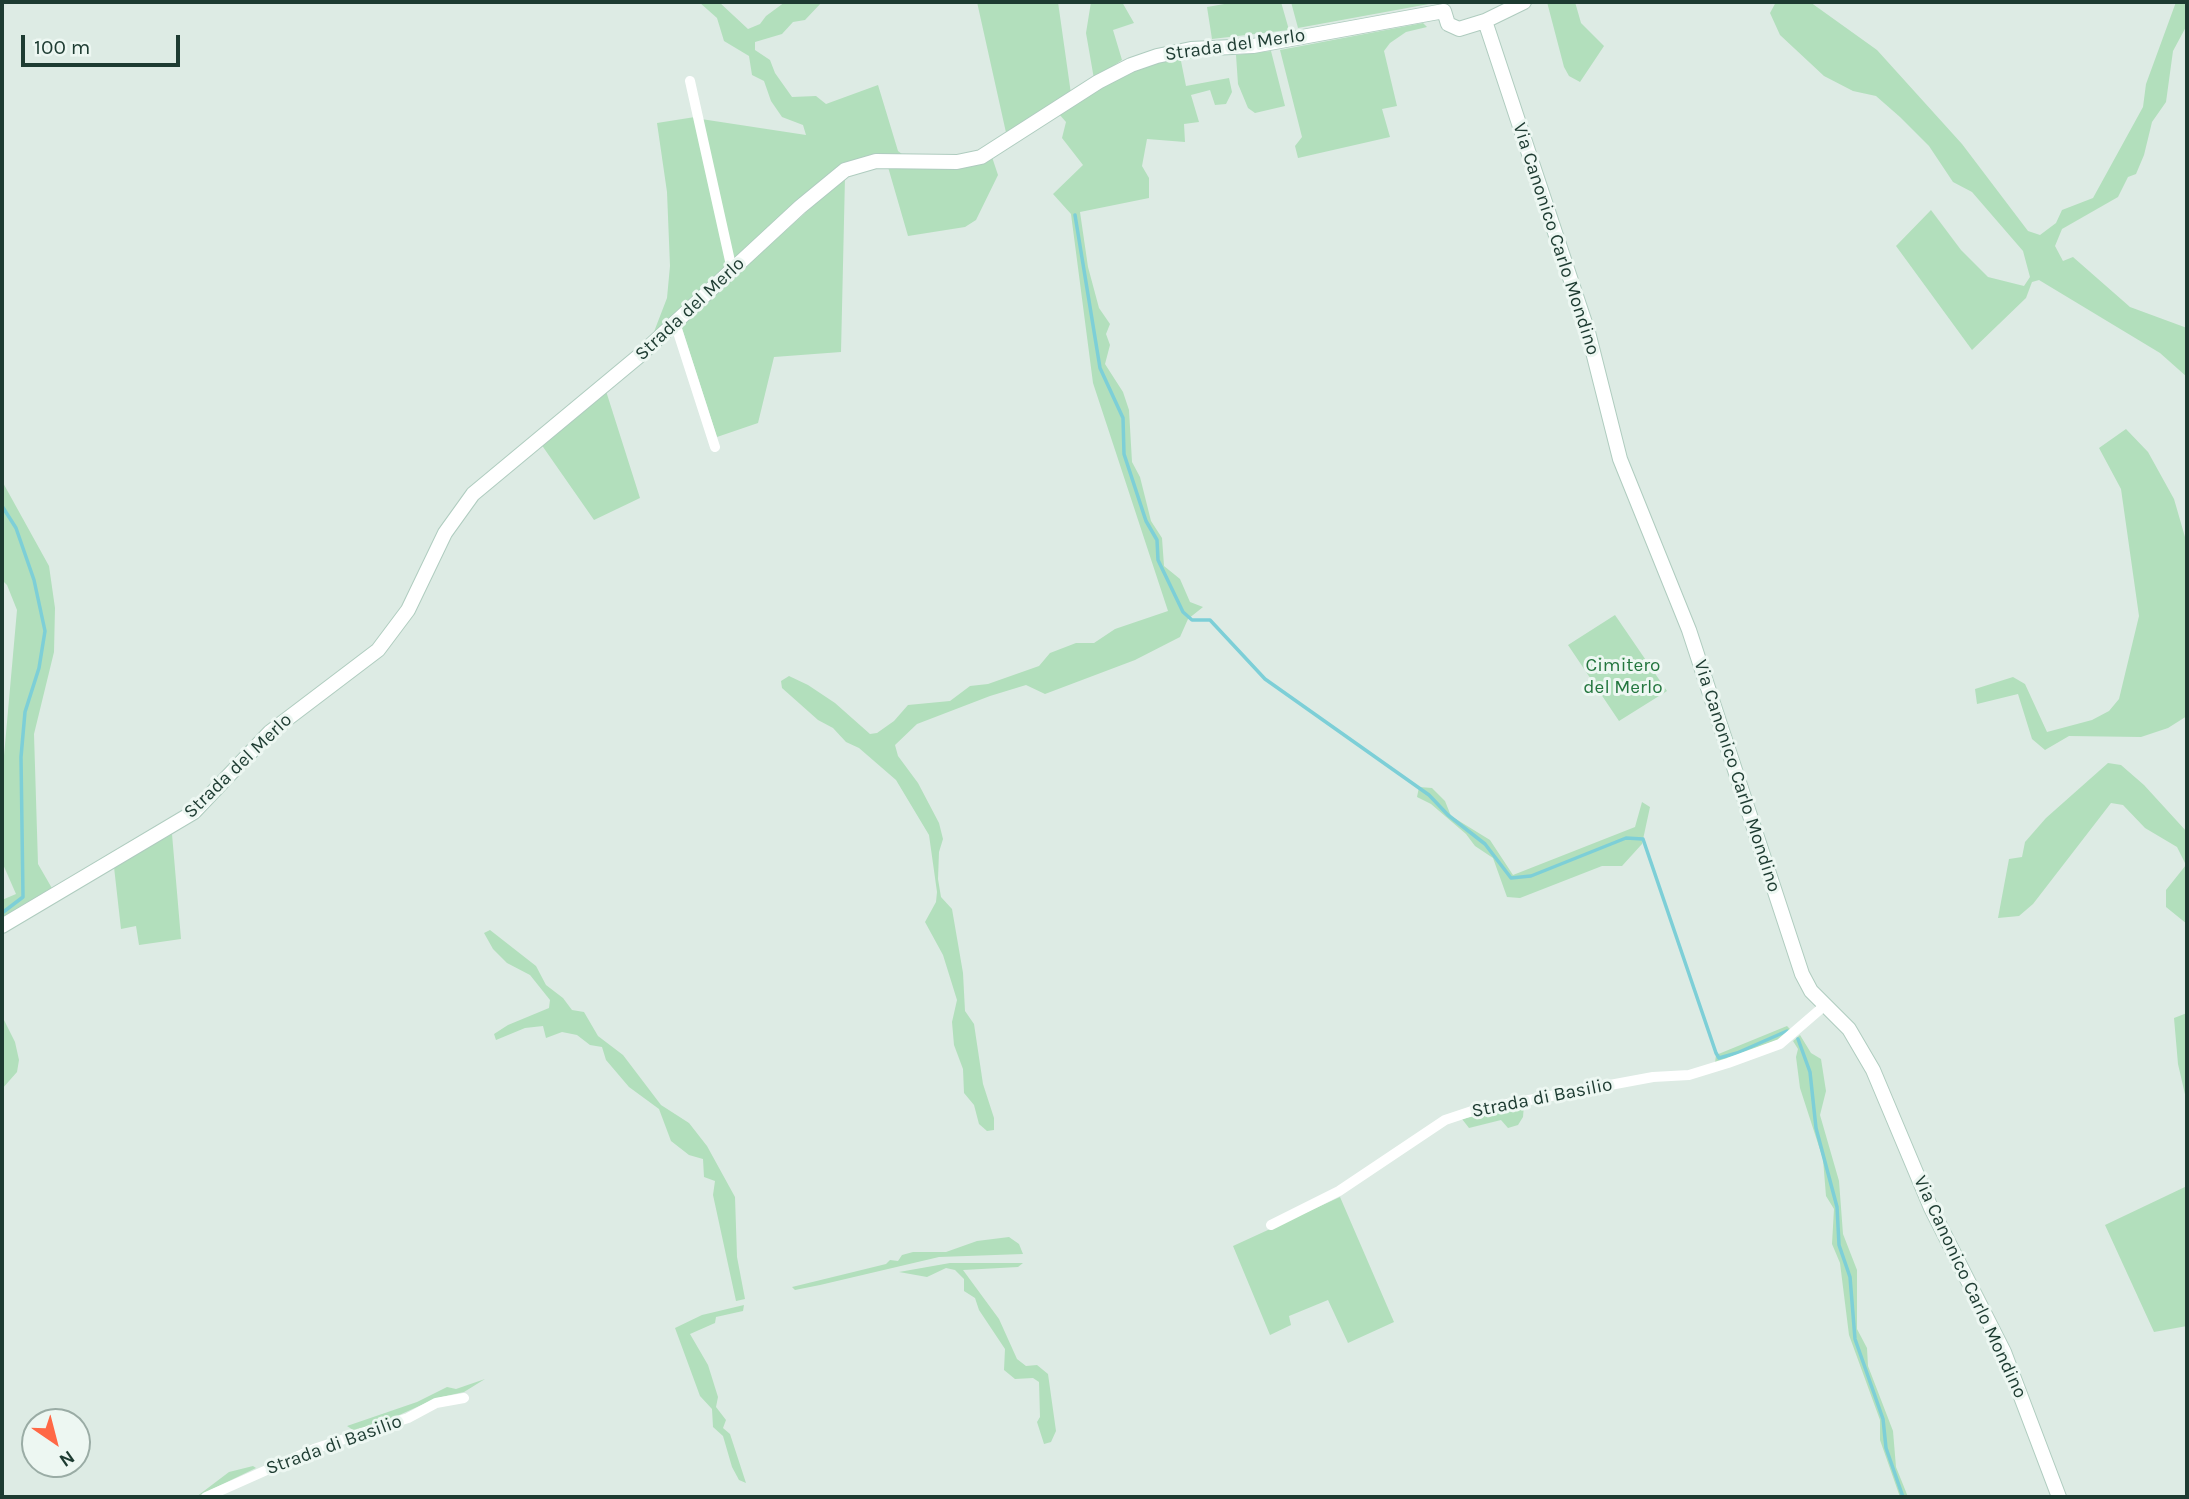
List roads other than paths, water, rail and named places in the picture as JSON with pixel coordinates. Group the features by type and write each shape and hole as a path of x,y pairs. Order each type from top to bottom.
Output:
{"street":[{"name":"Strada del Merlo","path":"2,926 194,813 270,732 378,650 408,610 445,533 474,494 675,323 845,170 876,160 957,162 981,157 1098,82 1144,60 1191,50 1264,45 1443,6 1453,29 1485,21 1524,2"},
{"name":"Via Canonico Carlo Mondino","path":"1485,21 1588,332 1619,459 1689,630 1802,974 1811,991 1849,1029 1873,1070 1931,1208 2004,1352 2059,1497"},
{"path":"690,81 732,270"},
{"path":"675,323 715,447"},
{"name":"Strada di Basilio","path":"1271,1225 1346,1187 1445,1120 1475,1110 1653,1077 1689,1074 1728,1063 1780,1044 1824,1006"},
{"name":"Strada di Basilio","path":"206,1497 314,1449 408,1418 436,1403 464,1398"}],"waterway":[{"path":"1075,215 1100,368 1123,418 1124,454 1146,521 1157,540 1158,560 1183,612 1192,620 1210,620 1265,679 1429,795 1448,815 1485,844 1511,878 1531,876 1626,838 1643,839 1719,1058 1787,1031"},
{"path":"2,506 16,528 34,580 45,631 39,668 25,712 21,757 23,897 2,913"},
{"path":"1798,1039 1810,1072 1816,1128 1837,1207 1839,1245 1850,1277 1855,1339 1883,1419 1886,1448 1903,1497"}],"park label":[{"name":"Cimitero del Merlo","path":"1623,677"}]}
